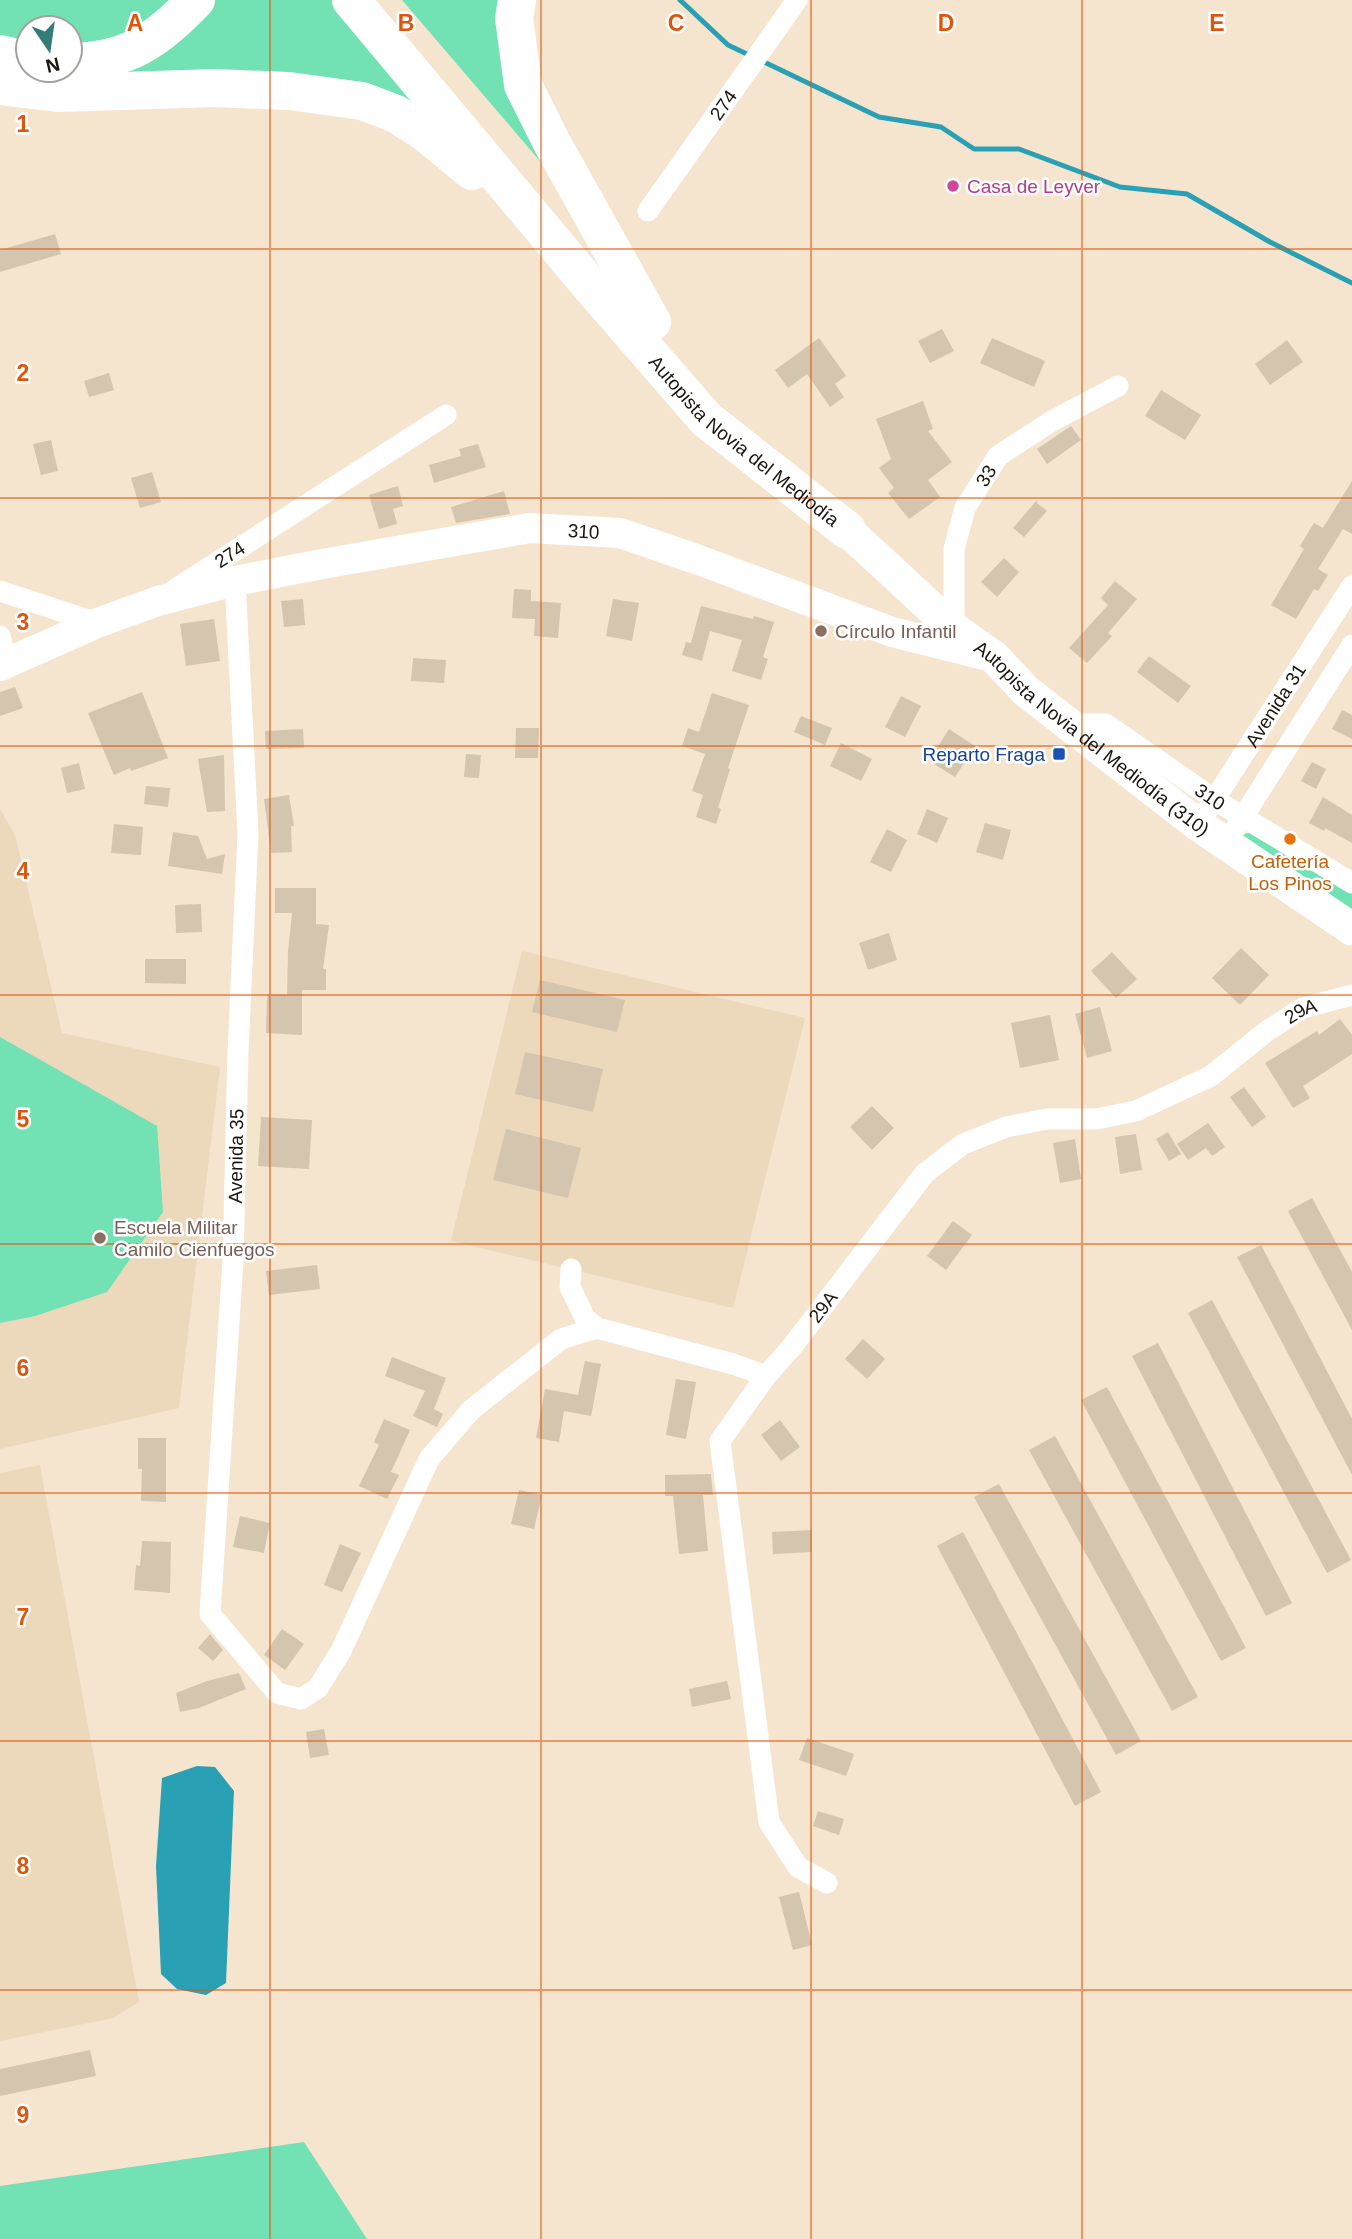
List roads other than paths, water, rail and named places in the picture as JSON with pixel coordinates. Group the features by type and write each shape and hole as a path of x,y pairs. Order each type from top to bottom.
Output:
{"highway":[{"path":"84,62 95,62 137,49 174,23 196,0"},
{"name":"Autopista Novia del Mediodía","path":"351,0 588,283 706,419 847,530"},
{"name":"Autopista Novia del Mediodía","path":"377,0 652,322 847,530"},
{"path":"517,0 514,18 523,85 552,143 652,322"},
{"path":"0,86 59,93 215,88 289,91 362,101 396,114 426,133 544,229"}],"main road":[{"name":"Autopista Novia del Mediodía (310)","path":"847,530 954,629 994,657 1026,691 1068,724 1234,831 1352,929"}],"street":[{"name":"274","path":"648,211 797,0"},
{"name":"33","path":"954,629 954,549 965,508 998,456 1052,421 1118,386"},
{"name":"274","path":"2,655 158,601 446,415"},
{"name":"310","path":"158,601 322,564 530,528 620,533 892,632 994,657"},
{"name":"Avenida 35","path":"235,582 248,833 238,1052 233,1261 210,1614 277,1693 301,1699 318,1688 341,1651 429,1459 471,1410 561,1339 597,1328"},
{"name":"Avenida 31","path":"1206,812 1352,586"},
{"path":"0,591 97,623"},
{"name":"Avenida 31","path":"1234,831 1343,678 1352,645"},
{"path":"1306,657 1343,678"},
{"name":"310","path":"1234,831 1352,883"},
{"name":"29A","path":"827,1883 798,1867 769,1822 720,1441 766,1376 791,1348 925,1173 963,1144 1006,1127 1047,1119 1096,1119 1136,1111 1211,1076 1267,1031 1303,1009 1352,995"},
{"path":"571,1269 570,1287 586,1318 597,1328 733,1364 766,1376"}],"water":[{"path":"197,1766 215,1767 234,1791 226,1983 206,1995 177,1989 161,1974 156,1866 162,1778"}],"waterway":[{"path":"680,0 728,45 751,56"},
{"path":"760,60 879,117 941,127 974,149 1019,149 1120,187 1187,194 1270,242 1352,283"}],"place":[{"name":"Casa de Leyver","path":"953,186"},
{"name":"Círculo Infantil","path":"821,631"},
{"name":"Reparto Fraga","path":"1059,754"},
{"name":"Cafetería Los Pinos","path":"1290,839"},
{"name":"Escuela Militar Camilo Cienfuegos","path":"100,1238"}]}
